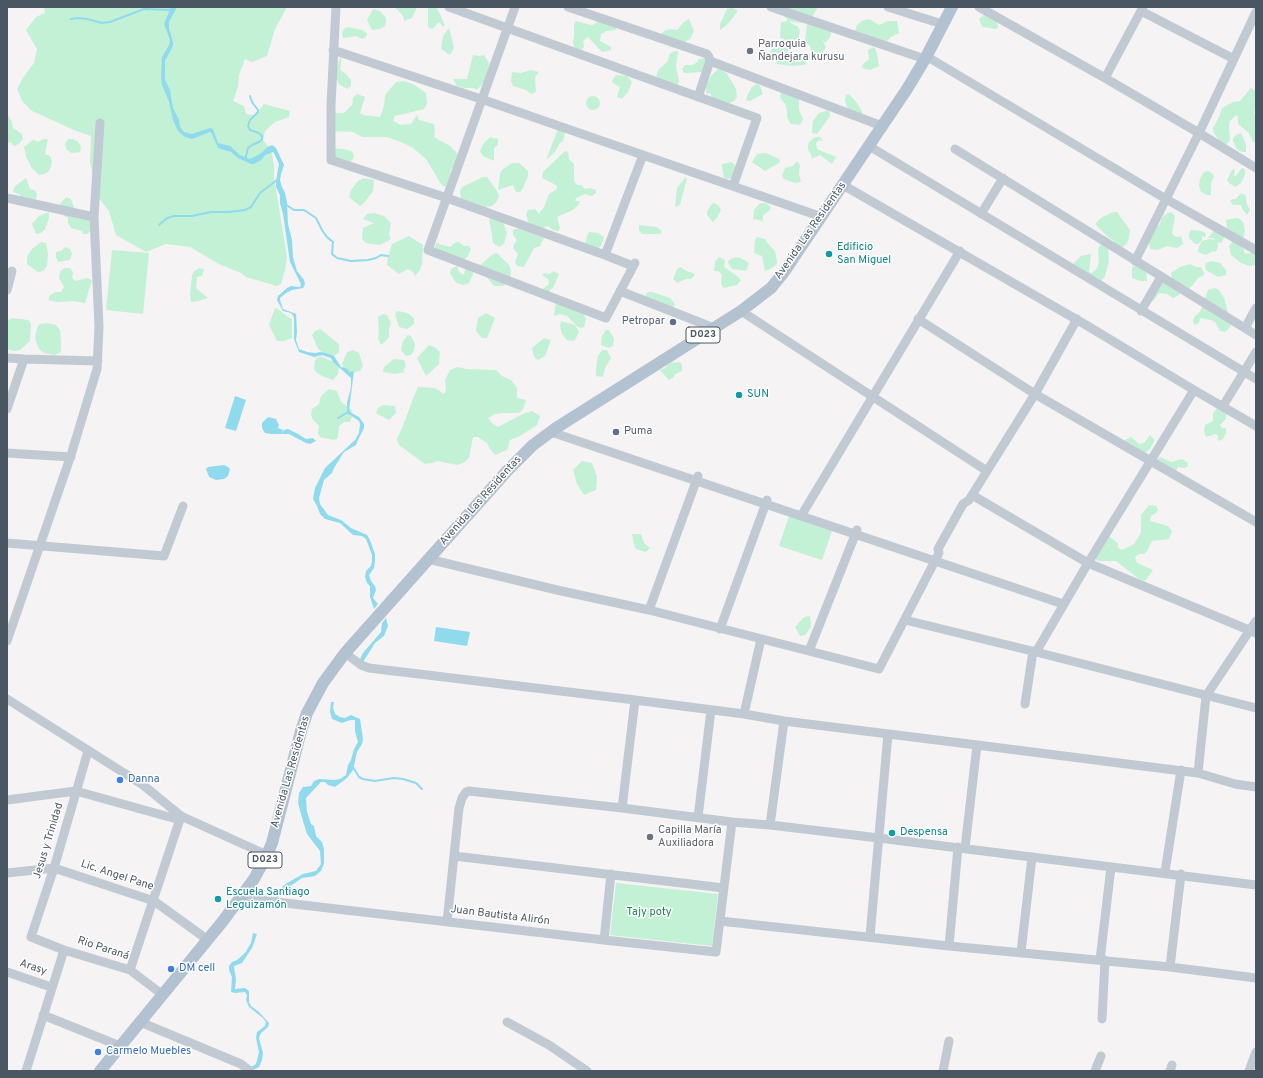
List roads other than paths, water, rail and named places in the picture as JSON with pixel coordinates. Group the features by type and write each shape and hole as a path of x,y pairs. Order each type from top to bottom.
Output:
{"main road":[{"name":"Avenida Las Residentas","path":"100,1071 242,898 254,879 267,855 307,713 323,683 345,653 506,471 533,445 553,430 741,311 771,288 822,217 907,89 926,57 952,7"}],"street":[{"path":"336,7 330,105 331,160 447,198 634,264 606,318 428,250 447,198 481,99 515,7"},
{"path":"449,7 757,118 733,186"},
{"path":"568,7 707,54 710,57 710,61 698,97"},
{"path":"770,7 926,57 1166,199 1256,250"},
{"path":"888,7 942,24"},
{"path":"978,7 1105,78 1256,168"},
{"path":"1105,78 1142,9 1234,59"},
{"path":"1135,261 1256,12"},
{"path":"333,50 481,99 822,217"},
{"path":"710,61 882,126"},
{"path":"7,641 71,457 90,396 98,361 99,327 94,217 100,123"},
{"path":"869,146 1256,380"},
{"path":"955,148 1256,335"},
{"path":"605,255 643,155"},
{"path":"981,214 1003,178"},
{"path":"843,185 1077,319 1256,426"},
{"path":"7,198 94,217"},
{"path":"803,514 918,319 960,251"},
{"path":"7,290 12,271"},
{"path":"1141,311 1161,277"},
{"path":"620,291 714,328"},
{"path":"1245,328 1256,308"},
{"path":"741,311 987,471"},
{"path":"918,319 1035,394 1256,522"},
{"path":"428,559 649,610 879,669 937,557 938,549 963,504 970,498 1035,394 1077,319"},
{"path":"1223,406 1256,352"},
{"path":"7,358 98,361"},
{"path":"7,409 24,359"},
{"path":"1025,704 1035,651 1194,390"},
{"path":"553,430 856,532 937,557 1065,602"},
{"path":"7,453 71,457"},
{"path":"649,610 697,478"},
{"path":"970,498 1088,563 1253,632"},
{"path":"720,628 767,502"},
{"path":"7,543 164,556 183,506"},
{"path":"809,651 856,532"},
{"path":"905,620 1035,651 1256,708"},
{"path":"1198,772 1206,696 1253,632 1256,621"},
{"path":"744,714 761,639"},
{"path":"345,653 358,664 369,668 635,700 744,714 784,721 1198,772 1235,784 1256,788"},
{"path":"7,699 143,785 180,818"},
{"path":"622,808 635,700"},
{"path":"698,817 711,710"},
{"path":"770,825 784,721"},
{"path":"870,936 880,838 888,734"},
{"path":"949,946 977,745"},
{"name":"Jesus y Trinidad","path":"30,937 54,868 88,751"},
{"path":"1165,872 1181,770"},
{"path":"7,800 76,791 180,818 267,855"},
{"path":"447,922 459,808 462,798 466,792 469,791 732,822 770,825 1256,884"},
{"path":"130,970 180,818"},
{"path":"732,822 720,921 870,936 949,946 1170,967 1256,978"},
{"path":"454,856 724,888"},
{"path":"1021,952 1032,857"},
{"path":"1102,1019 1102,960 1111,867"},
{"name":"Lic. Angel Pane","path":"7,873 54,868 154,900 208,940"},
{"path":"604,940 611,874"},
{"path":"1170,967 1181,874"},
{"name":"Juan Bautista Alirón","path":"242,898 716,952 720,921"},
{"name":"Rio Paraná","path":"30,937 64,950 130,970 163,995"},
{"path":"26,1071 64,950"},
{"name":"Arasy","path":"7,972 52,987"},
{"path":"43,1015 120,1046"},
{"path":"140,1022 241,1064 250,1071"},
{"path":"507,1022 549,1045 587,1071"},
{"path":"943,1071 949,1041"},
{"path":"1249,1071 1256,1052"},
{"path":"1096,1071 1101,1056"}],"water":[{"path":"171,7 177,7 169,22 173,46 165,61 165,80 170,90 173,108 179,120 180,127 184,132 192,134 210,128 213,129 218,143 230,146 240,155 250,159 272,145 276,148 284,165 280,180 287,202 288,224 292,240 293,257 297,271 304,280 305,284 303,288 292,290 280,298 283,309 296,314 296,340 299,349 307,352 321,352 334,356 341,367 346,368 350,372 354,371 349,410 351,413 359,417 364,424 364,428 356,445 344,452 332,473 324,480 319,498 320,504 328,515 341,520 351,528 367,535 370,540 375,554 375,561 374,568 369,575 376,590 373,598 378,604 374,609 370,597 370,586 365,577 366,571 371,566 372,561 372,555 366,539 362,536 353,535 340,523 325,519 320,514 313,499 315,488 325,468 355,440 359,433 360,424 359,421 347,413 351,378 333,362 331,358 322,355 314,357 299,352 294,339 294,317 291,313 283,311 277,300 278,296 287,288 291,286 300,287 301,284 290,262 280,195 276,187 279,164 273,152 265,155 261,160 254,164 251,164 238,158 231,152 218,148 210,132 192,139 185,137 178,131 173,120 161,77 162,57 169,45 170,40 164,24"},
{"path":"235,396 246,400 236,431 225,428"},
{"path":"268,417 276,419 279,425 278,428 283,430 282,434 265,433 262,428 262,423"},
{"path":"288,429 306,439 313,438 316,441 310,444 289,434 282,434 284,430"},
{"path":"224,465 230,469 228,476 224,479 216,480 209,477 206,469 208,467"},
{"path":"386,618 388,626 384,636 375,643 363,662 360,659 363,653 381,632 382,623"},
{"path":"436,627 470,632 467,646 434,641"},
{"path":"331,702 334,702 333,708 335,714 340,717 345,718 351,715 360,719 363,739 362,744 357,752 353,770 347,778 335,787 328,785 325,782 321,782 306,798 307,812 311,824 314,826 316,836 322,842 324,849 324,864 321,871 315,876 302,878 283,891 277,899 275,898 277,891 287,883 303,874 316,871 321,864 320,851 307,834 298,803 299,793 303,787 311,786 314,781 319,779 334,780 340,779 346,775 348,765 358,742 355,731 355,720 342,723 332,719 330,712"},
{"path":"253,933 257,934 252,948 242,963 234,966 236,980 235,989 245,988 249,991 249,1002 251,1006 269,1023 268,1027 261,1033 259,1038 263,1053 262,1060 259,1067 253,1070 251,1067 256,1064 259,1052 256,1038 257,1032 265,1026 266,1022 249,1007 245,992 231,992 232,977 229,966 232,962 237,960 245,953 251,943"}],"waterway":[{"path":"71,19 87,19 102,23 110,22 144,9 172,10"},
{"path":"245,160 248,148 262,139 262,136 259,133 250,130 248,126 250,120 258,112 250,96"},
{"path":"159,225 167,218 174,216 192,216 211,212 245,210 251,207 260,193 277,180"},
{"path":"285,204 294,210 304,210 316,218 322,230 333,242 332,254 337,258 351,261 368,260 381,255 388,256"},
{"path":"338,418 348,412"},
{"path":"353,767 359,777 363,779 375,781 394,778 403,779 416,783 422,789"}],"place":[{"name":"Parroquia Ñandejara kurusu","path":"750,51"},
{"name":"Edificio San Miguel","path":"829,254"},
{"name":"Petropar","path":"673,322"},
{"name":"SUN","path":"739,395"},
{"name":"Puma","path":"616,432"},
{"name":"Danna","path":"120,780"},
{"name":"Despensa","path":"892,833"},
{"name":"Capilla María Auxiliadora","path":"650,837"},
{"name":"Escuela Santiago Leguizamón","path":"218,899"},
{"name":"DM cell","path":"171,969"},
{"name":"Carmelo Muebles","path":"98,1052"}],"park label":[{"name":"Tajy poty","path":"649,913"}]}
